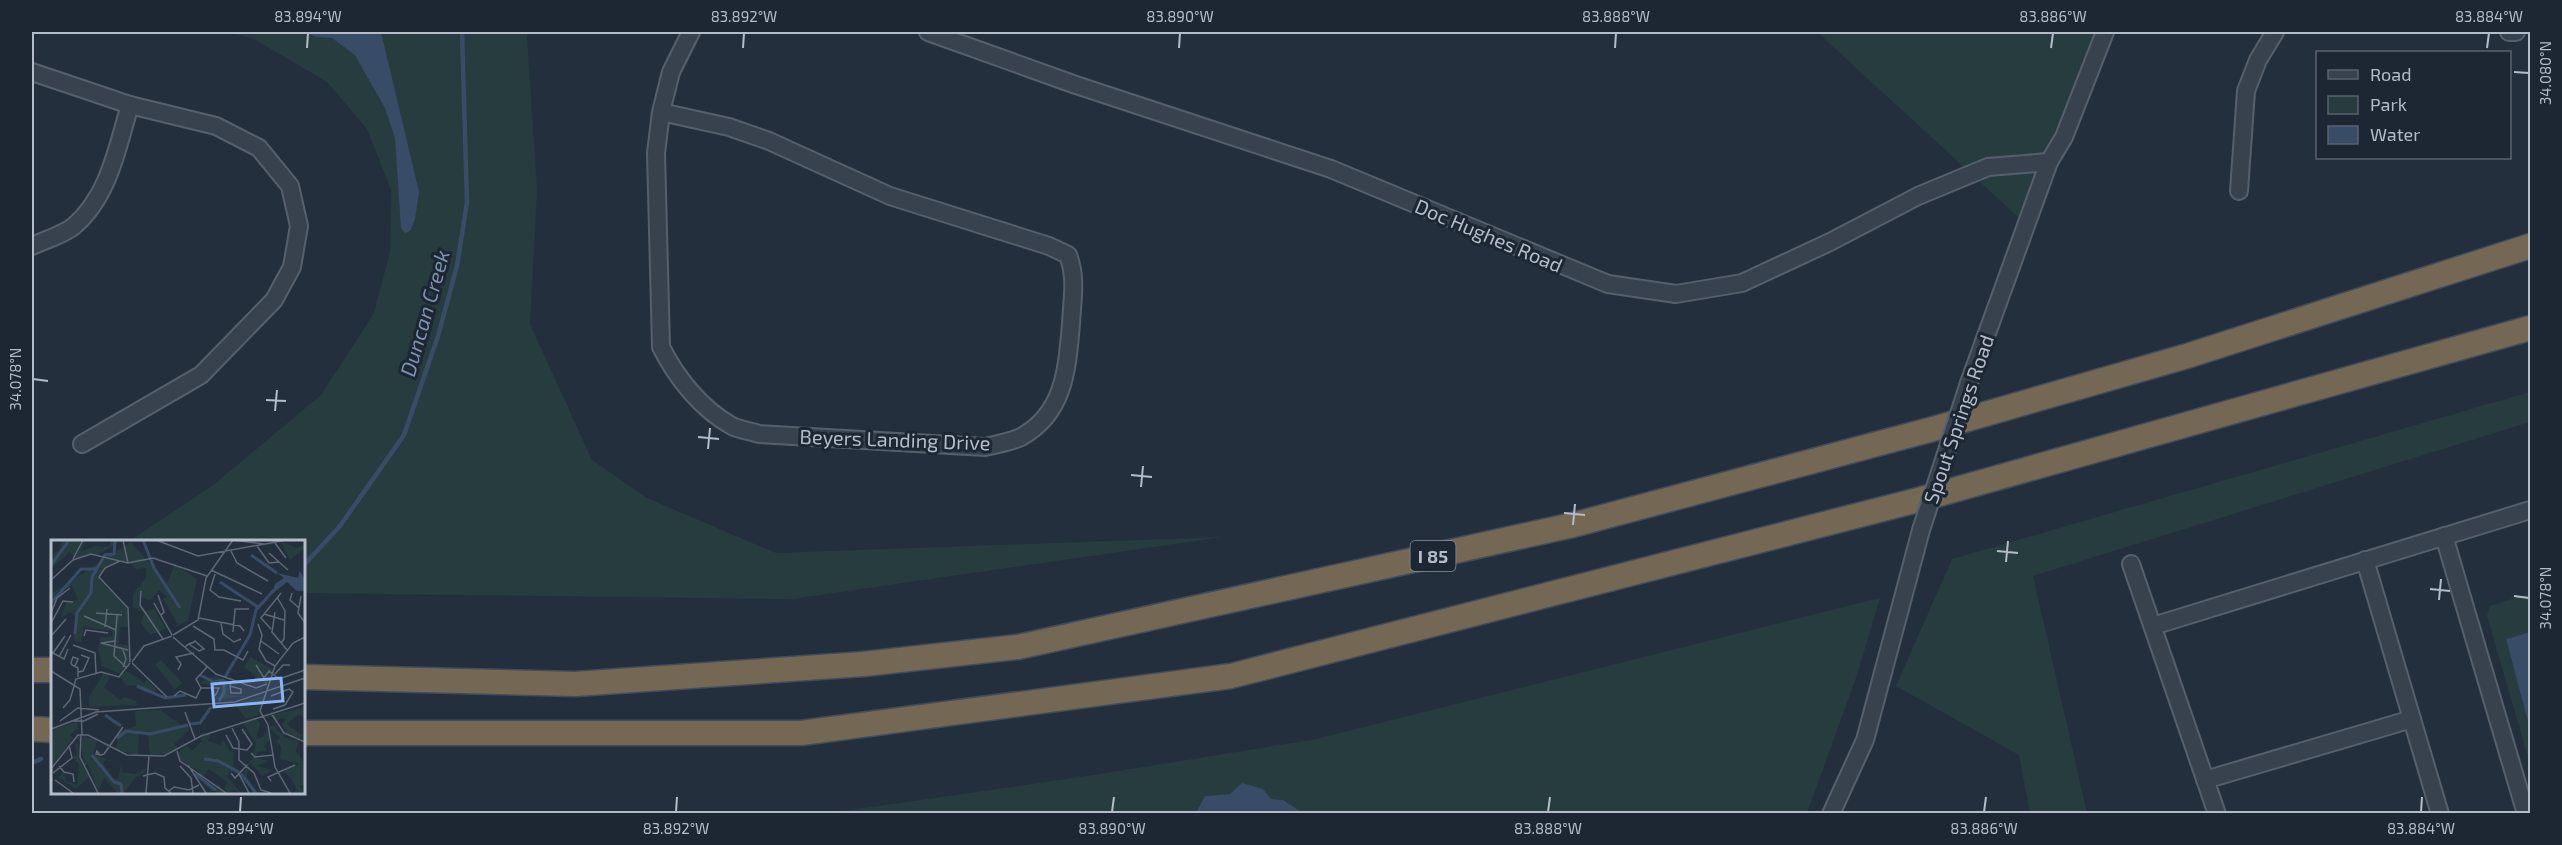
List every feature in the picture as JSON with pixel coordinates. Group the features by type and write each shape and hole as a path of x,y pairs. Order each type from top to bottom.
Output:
{"highway":[{"name":"I 85","path":"304,677 575,684 864,664 1018,647 1572,525 1933,429 2187,356 2530,246"},
{"path":"304,733 801,733 1231,676 1918,500 2530,328"},
{"path":"32,670 51,670"},
{"path":"32,729 51,730"}],"street":[{"name":"Beyers Landing Drive","path":"661,112 729,127 759,137 890,196 1049,246 1068,255 1074,272 1067,371 1058,399 1045,419 1020,438 986,447 759,434 733,426 711,411 675,374 662,347 656,153 661,112 671,72 692,32"},
{"name":"Doc Hughes Road","path":"928,32 1076,85 1331,169 1608,284 1676,294 1742,283 1830,242 1918,196 1988,167 2049,162"},
{"name":"Spout Springs Road","path":"1831,813 1865,740 1921,530 1969,383 2049,162 2064,137 2105,32"},
{"path":"2238,191 2246,91 2258,60 2276,32"},
{"path":"2509,32 2516,32"},
{"path":"32,72 130,105 216,126 259,148 290,186 299,226 292,267 274,300 201,375 82,444"},
{"path":"32,246 72,228 95,204 106,184 130,105"},
{"path":"2153,626 2530,510"},
{"path":"2444,536 2526,813"},
{"path":"2365,560 2440,813"},
{"path":"2131,564 2217,813"},
{"path":"2205,780 2412,719"}],"green space":[{"path":"227,32 529,32 527,37 537,190 530,324 592,460 647,498 776,553 1223,537 792,599 304,593 304,540 131,540 212,486 321,395 374,313 390,252 391,190 367,129 327,82 254,39"},
{"path":"1817,32 2116,32 2030,228"},
{"path":"2530,392 2530,422 2033,576 2087,813 2030,813 2019,755 1896,686 1952,559"},
{"path":"2530,593 2530,632 2506,639 2530,729 2530,764 2487,616 2490,606"},
{"path":"1880,598 1857,675 1807,813 822,814 1094,775 1317,739"}],"water":[{"path":"303,32 381,32 419,192 415,219 410,231 405,233 401,228 395,138 385,108 355,55 332,38 317,37"},
{"path":"2530,632 2530,729 2506,639"},
{"path":"1242,783 1263,789 1271,799 1283,800 1303,813 1196,813 1205,796 1230,794"}],"waterway":[{"name":"Duncan Creek","path":"304,565 340,526 404,435 438,336 457,266 467,202 462,32"},
{"name":"Duncan Creek","path":"32,763 41,759"}]}
